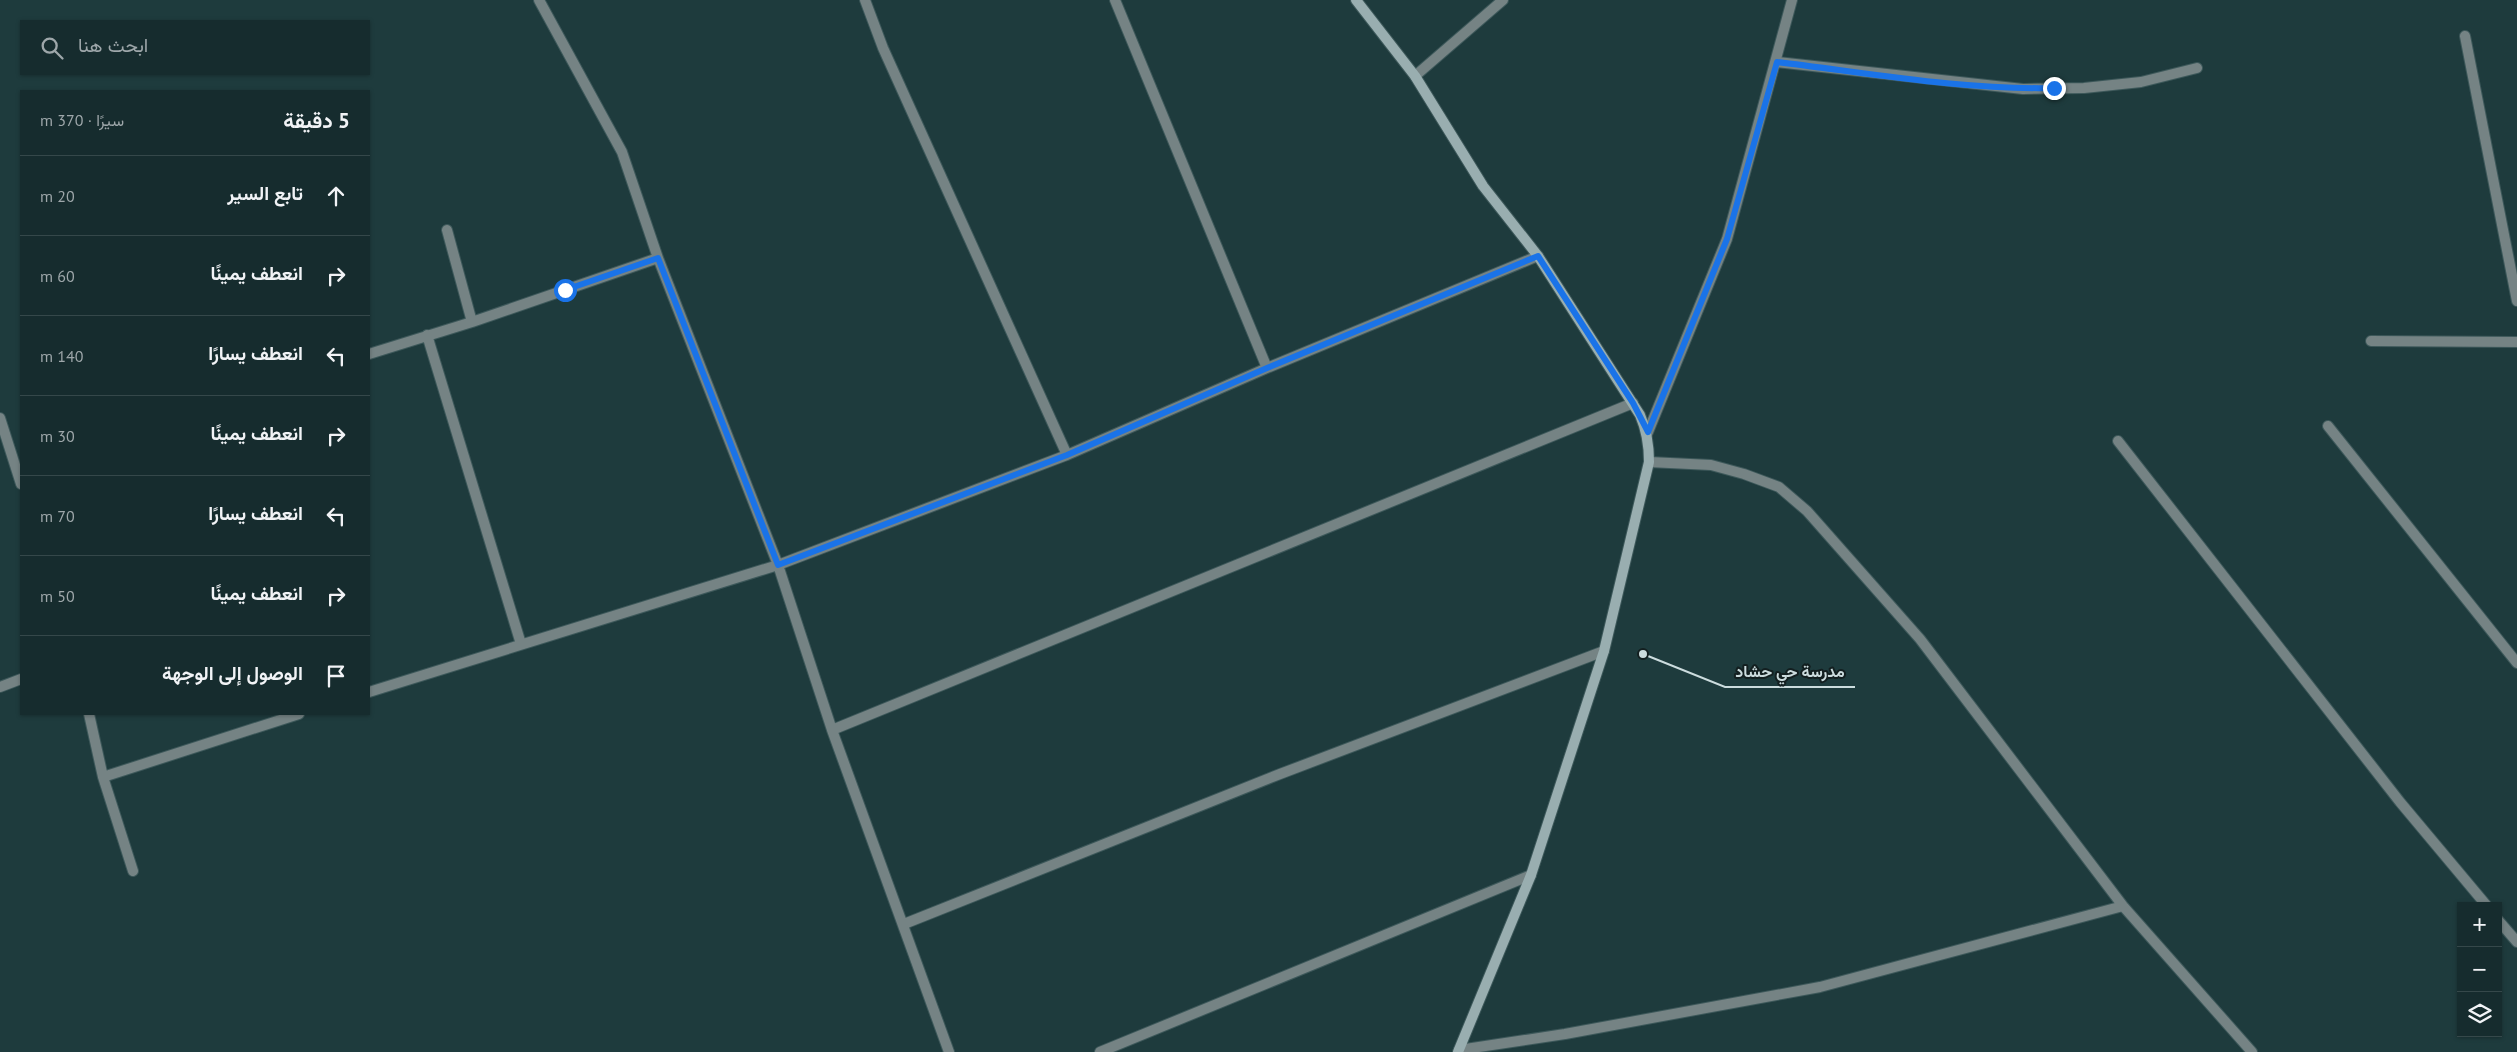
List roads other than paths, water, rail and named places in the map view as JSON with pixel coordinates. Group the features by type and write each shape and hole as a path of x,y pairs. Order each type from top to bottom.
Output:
{"street":[{"path":"539,0 622,152 658,258 778,565 832,730 949,1052"},
{"path":"865,0 882,48 1067,455"},
{"path":"1115,0 1267,368"},
{"path":"1356,0 1415,76 1484,186 1538,256 1633,403 1648,432 1650,462 1604,651 1531,875 1459,1051"},
{"path":"1415,76 1503,0"},
{"path":"1648,432 1727,239 1777,62 1792,0"},
{"path":"2465,36 2517,301"},
{"path":"1777,62 2023,89 2084,88 2141,82 2197,68"},
{"path":"447,230 472,322"},
{"path":"370,692 778,565 1067,455 1267,368 1538,256"},
{"path":"370,354 472,322 658,258"},
{"path":"427,336 521,644"},
{"path":"2371,341 2517,342"},
{"path":"832,730 1633,403"},
{"path":"0,418 16,449 20,477"},
{"path":"2328,426 2517,663"},
{"path":"2118,441 2400,802 2484,902"},
{"path":"1650,462 1711,465 1744,474 1779,487 1807,511 1920,639 2123,906 2252,1052"},
{"path":"904,924 1280,774 1604,651"},
{"path":"0,687 20,679"},
{"path":"89,715 103,777 133,871"},
{"path":"103,777 296,715"},
{"path":"1100,1052 1531,875"},
{"path":"1459,1051 1565,1034 1820,987 2123,906"},
{"path":"2502,925 2517,942"}],"place":[{"name":"مدرسة حي حشاد","path":"1643,654"}]}
